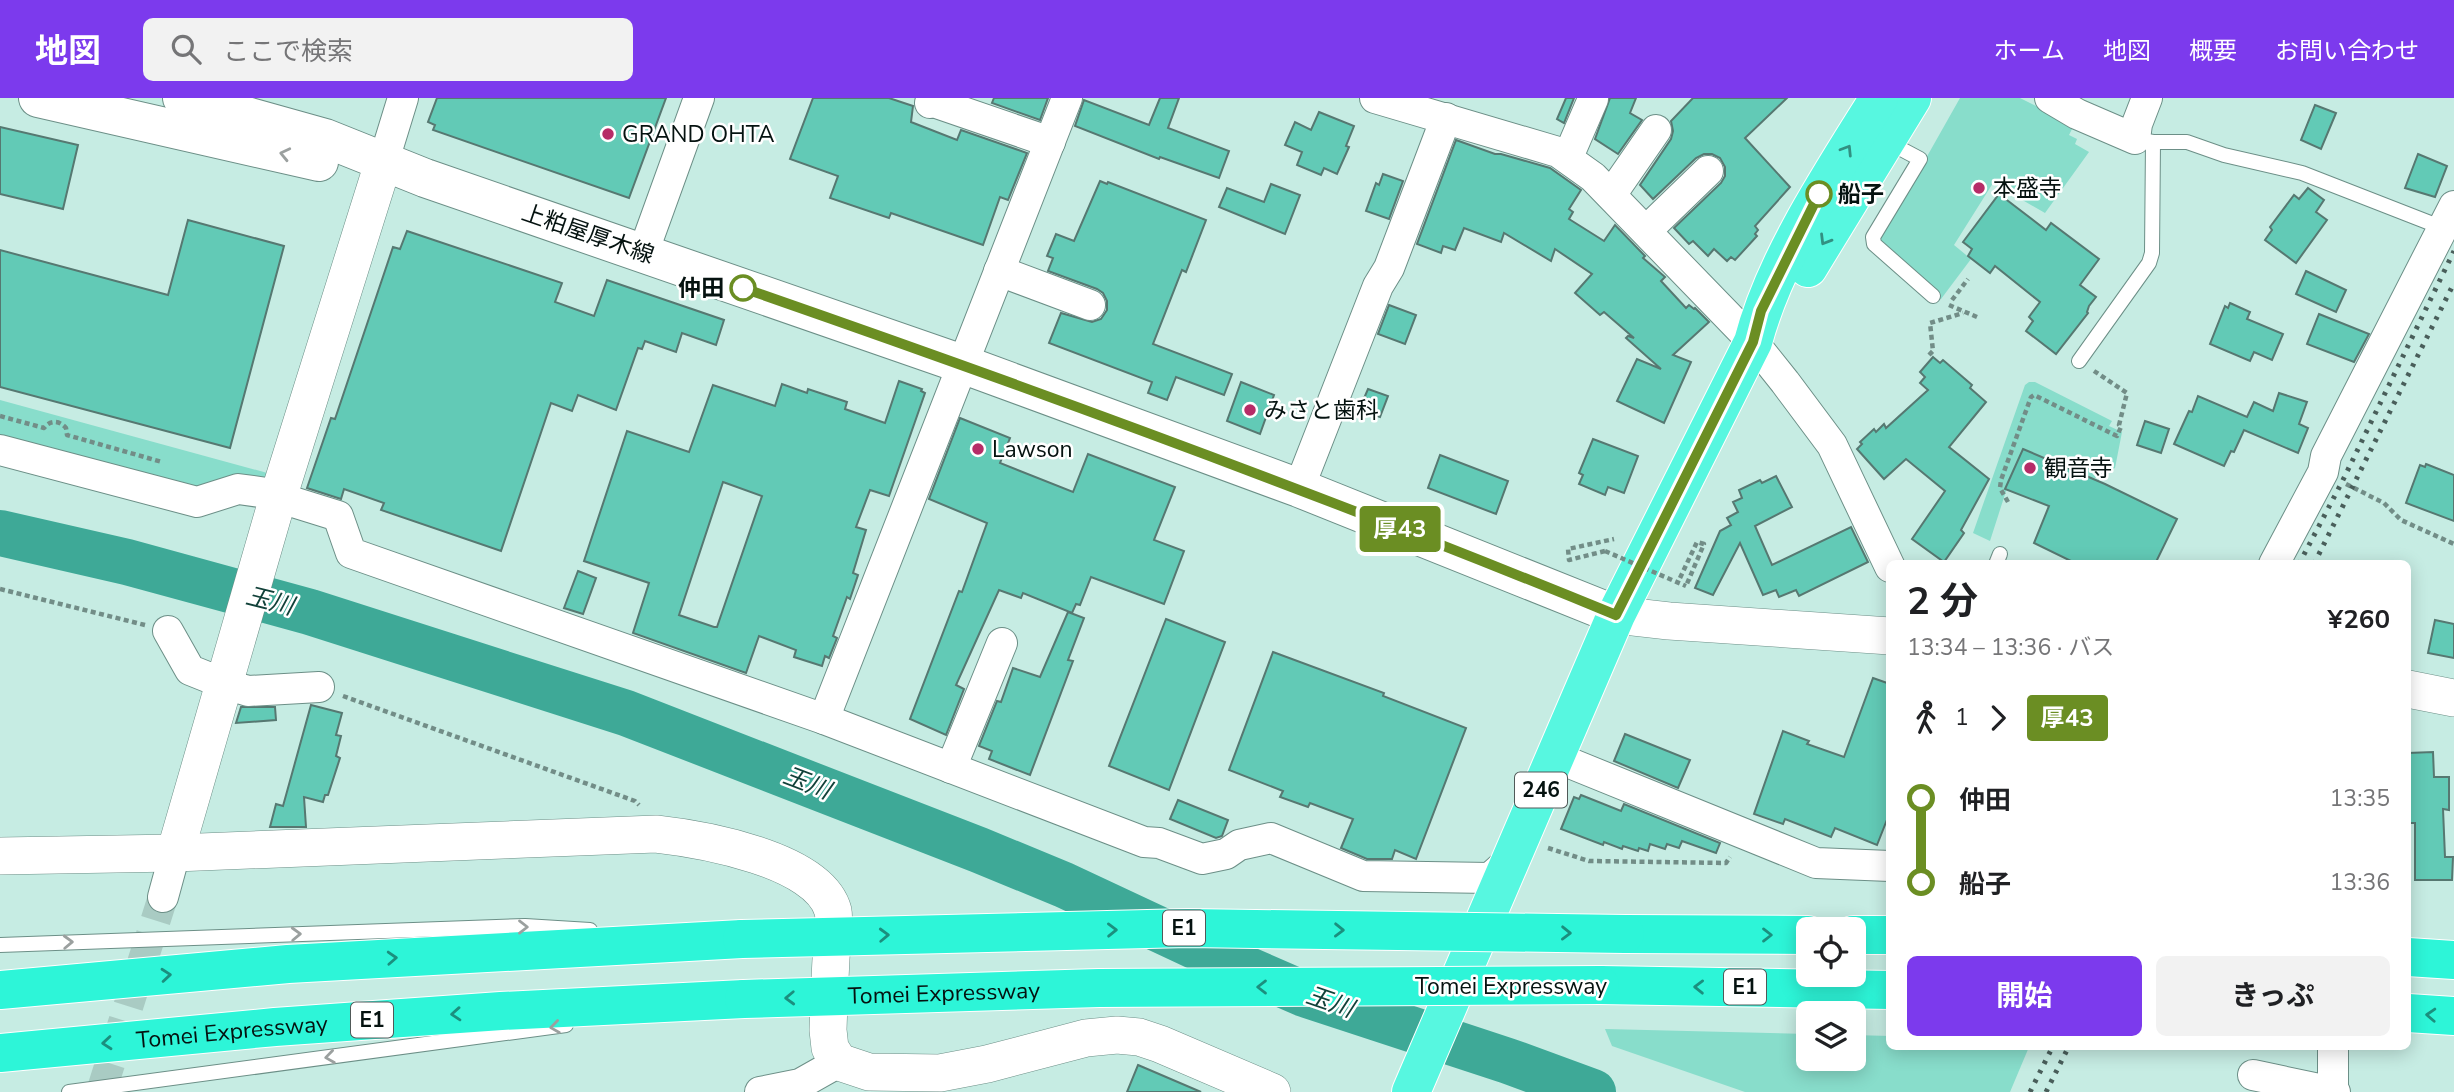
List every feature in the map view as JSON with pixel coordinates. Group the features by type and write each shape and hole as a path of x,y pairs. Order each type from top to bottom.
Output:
{"highway":[{"name":"246","path":"1412,1089 1616,615 1753,342 1766,301 1819,194 1879,98"},
{"name":"246","path":"1753,342 1788,300 1912,98"},
{"name":"E1","path":"0,990 288,964 742,939 1188,928 1796,935"},
{"path":"1866,935 1886,936"},
{"path":"2411,957 2454,960"},
{"name":"Tomei Expressway","path":"0,1053 275,1027 501,1011 744,999 1113,988 1600,985 1886,990"},
{"path":"2411,1013 2454,1016"}],"main road":[{"name":"上粕屋厚木線","path":"38,98 322,163 382,167 425,178 962,364 1299,488 1616,615"},
{"name":"上粕屋厚木線","path":"181,98 325,138 382,167"}],"street":[{"path":"163,897 275,507 403,98"},
{"path":"643,253 699,98"},
{"path":"824,719 1067,98"},
{"path":"1375,98 1567,157 1593,177 1753,342 1832,445 1887,560"},
{"path":"2050,98 2077,114 2144,140"},
{"path":"2144,140 2137,124 2147,98"},
{"path":"1567,157 1593,99"},
{"path":"929,103 930,101 1050,142"},
{"path":"1299,488 1378,286 1389,268 1446,118"},
{"path":"1611,195 1657,130"},
{"path":"1647,230 1709,171"},
{"path":"2276,560 2323,472 2326,456 2448,229"},
{"path":"999,271 1090,305"},
{"path":"0,450 197,502 238,489 267,493 275,507"},
{"path":"275,507 293,502 338,516 351,553 824,719 1144,842 1159,843 1202,859 1226,854 1239,845 1271,838 1363,876 1490,877 1510,860"},
{"path":"1616,615 1886,636"},
{"path":"167,631 190,670 226,679 248,691 319,687"},
{"path":"951,768 1002,643"},
{"path":"2411,690 2454,698"},
{"path":"1555,757 1816,863 1886,866"},
{"path":"4,853 175,853 645,835 696,838 744,850 798,873 820,888 833,911 828,1030 830,1048 839,1062 869,1072 940,1073 1086,1038 1117,1035 1139,1037 1160,1044 1272,1092"},
{"path":"2253,1075 2334,1092 2333,1050"},
{"path":"760,1092 807,1088 839,1062"}],"lane":[{"path":"1885,140 1920,159 1873,237 1874,244 1933,296"},
{"path":"2079,361 2149,263 2152,253 2144,140 2187,142 2224,155 2302,173 2448,229"},
{"path":"0,945 525,926 742,939"},
{"path":"69,1092 744,999"}],"path":[{"path":"1948,305 1977,317"},
{"path":"1929,355 1933,351 1930,323 1963,313"},
{"path":"2008,502 2000,488 2001,480 2034,395 2117,436 2127,393 2079,361"},
{"path":"0,416 44,428 52,422 58,422 66,428 67,435 166,463"},
{"path":"2323,472 2384,503 2401,520 2454,544"},
{"path":"1614,539 1568,549 1569,560 1605,551 1686,586 1704,544 1697,542 1680,578"},
{"path":"0,589 167,631"},
{"path":"319,687 635,801 642,810 645,835"},
{"path":"1510,860 1549,848 1589,861 1726,863 1736,848"}],"green space":[{"path":"1960,98 2020,98 2074,125 2069,135 2077,139 2075,144 2089,152 2045,213 1993,183 1954,245 1971,259 1941,299 1877,245"},
{"path":"2035,382 2112,421 2109,426 2122,432 2115,468 2091,480 2024,449 2007,488 1990,541 1973,533 2025,385"},
{"path":"0,400 271,474 266,489 207,496 0,438"},
{"path":"1605,1029 1796,1034 1796,1071 1866,1071 1866,1035 1886,1036 1886,1050 2028,1050 2010,1092 1745,1092 1612,1046"}],"building":[{"path":"437,98 666,98 629,198 433,130 435,125 428,122"},
{"path":"813,98 889,98 913,106 911,122 957,140 961,130 1027,153 1008,200 1000,197 983,245 891,213 889,218 830,198 838,176 790,159"},
{"path":"994,98 1048,98 1040,120 992,103"},
{"path":"1160,98 1179,98 1168,128 1229,151 1219,178 1160,157 1159,159 1075,126 1084,100 1149,125"},
{"path":"1566,98 1574,98 1564,123 1557,119"},
{"path":"1610,98 1636,98 1630,113 1642,120 1618,154 1595,139"},
{"path":"1693,98 1787,98 1745,138 1790,187 1755,226 1758,230 1755,234 1757,236 1735,260 1731,257 1727,261 1714,249 1708,256 1693,241 1689,244 1674,228 1721,183 1725,176 1725,167 1720,158 1704,154 1696,158 1653,199 1640,185 1671,139 1671,121"},
{"path":"2315,105 2336,113 2321,149 2301,140"},
{"path":"1319,112 1354,126 1346,146 1349,147 1337,174 1324,168 1321,175 1297,165 1302,152 1285,145 1295,122 1311,130"},
{"path":"0,127 78,145 63,209 0,194"},
{"path":"1456,140 1495,154 1550,168 1581,190 1569,209 1573,212 1569,219 1604,241 1615,225 1645,256 1643,258 1665,277 1661,281 1686,308 1689,305 1695,308 1709,322 1673,355 1691,362 1664,423 1617,401 1637,359 1661,369 1626,338 1634,338 1604,312 1600,315 1575,293 1592,274 1555,249 1551,261 1504,233 1501,242 1464,228 1455,250 1443,246 1441,253 1417,244"},
{"path":"2418,154 2447,166 2435,197 2405,188"},
{"path":"1383,174 1403,181 1389,219 1366,211 1376,183 1379,185"},
{"path":"1100,181 1206,220 1186,272 1182,270 1153,344 1232,374 1224,395 1176,377 1167,400 1148,393 1152,382 1049,343 1061,313 1092,322 1101,319 1107,310 1107,301 1097,289 1048,271 1053,258 1047,256 1056,234 1074,241"},
{"path":"1271,184 1300,195 1285,234 1219,207 1227,188 1264,202"},
{"path":"2308,188 2324,200 2316,212 2327,220 2296,263 2265,240 2272,230 2270,227 2294,195 2299,199"},
{"path":"1999,194 2046,230 2051,223 2099,259 2080,285 2096,297 2089,306 2088,313 2056,354 2026,331 2033,321 2029,317 2040,302 1995,266 1990,273 1968,256 1972,249 1963,242"},
{"path":"188,220 284,246 230,448 0,387 0,250 168,295"},
{"path":"407,231 562,283 555,302 594,316 607,280 724,320 716,345 682,333 676,352 645,341 642,349 638,348 616,410 578,395 572,411 551,403 501,551 381,510 384,503 344,489 341,499 307,488 331,418 335,419 393,247 400,249"},
{"path":"2306,271 2346,290 2336,312 2296,294"},
{"path":"2230,303 2250,312 2247,319 2283,334 2272,360 2254,352 2250,361 2210,344 2225,306 2228,308"},
{"path":"1389,305 1416,315 1405,344 1378,334"},
{"path":"2319,314 2369,334 2354,362 2307,344"},
{"path":"1933,357 1940,363 1943,360 1972,385 1970,388 1986,402 1949,447 1989,479 1961,530 1964,533 1945,560 1941,560 1912,539 1945,491 1906,459 1884,479 1857,449 1862,444 1860,442 1874,429 1876,432 1884,424 1886,428 1928,390 1920,383 1925,377 1920,372"},
{"path":"899,381 922,389 925,393 889,496 870,490 856,527 866,530 853,573 858,575 833,636 837,638 829,658 825,656 822,666 794,657 796,650 759,636 746,673 633,633 649,583 584,561 627,431 689,452 713,385 775,406 782,384 807,393 808,389 847,402 845,409 885,423","holes":["723,482 762,496 717,627 679,615"]},
{"name":"みさと歯科","path":"1241,382 1274,395 1260,434 1227,421"},
{"path":"1368,389 1388,396 1380,417 1359,410"},
{"path":"2279,393 2307,402 2299,424 2308,428 2298,453 2244,430 2224,466 2174,444 2198,396 2247,417 2254,402 2273,411"},
{"path":"960,418 1010,438 1000,463 1073,492 1088,454 1175,487 1154,540 1184,551 1164,604 1091,577 1080,605 1076,604 1072,613 1023,593 1021,598 999,590 956,685 964,689 946,735 910,719 987,523 929,499"},
{"path":"2145,421 2169,429 2161,453 2137,445"},
{"path":"1593,439 1638,456 1624,493 1608,487 1605,495 1579,484 1583,475 1579,473"},
{"path":"2023,449 2177,519 2157,560 2069,560 2034,543 2049,506 2005,489"},
{"path":"1440,455 1508,481 1496,514 1428,488"},
{"path":"2426,464 2454,475 2454,521 2406,503 2420,465 2425,467"},
{"path":"1776,476 1792,507 1755,526 1772,565 1851,527 1868,562 1799,596 1796,590 1779,597 1776,590 1763,595 1740,543 1713,595 1695,588 1720,531 1731,525 1727,518 1738,512 1733,502 1742,498 1739,490"},
{"path":"578,571 596,578 583,614 564,608"},
{"path":"1068,612 1084,618 1068,660 1073,661 1030,775 989,759 992,751 979,746 997,701 1001,702 1013,668 1040,677"},
{"path":"1166,619 1225,642 1169,790 1109,766"},
{"path":"2435,620 2454,624 2454,658 2428,653"},
{"path":"1273,652 1384,693 1383,696 1466,728 1416,859 1395,850 1392,859 1367,859 1341,848 1353,819 1310,803 1308,807 1280,797 1283,791 1229,770"},
{"path":"1873,678 1886,683 1886,822 1877,845 1835,828 1831,837 1785,819 1783,824 1754,814 1783,731 1809,741 1807,744 1844,757"},
{"path":"311,705 342,713 336,735 341,736 336,756 340,758 328,795 325,795 323,802 304,797 306,827 270,827 276,804 283,806"},
{"path":"241,707 275,707 276,720 236,723"},
{"path":"1625,734 1690,760 1678,788 1614,761"},
{"path":"2433,752 2434,777 2449,777 2449,810 2443,809 2445,857 2453,857 2452,880 2415,880 2415,823 2411,823 2411,753"},
{"path":"1581,795 1621,811 1624,804 1720,843 1716,853 1682,841 1679,848 1667,844 1665,849 1650,844 1648,851 1623,846 1622,849 1604,842 1603,845 1561,829 1574,797 1579,799"},
{"path":"1178,800 1228,820 1222,836 1216,838 1170,819"},
{"path":"1138,1065 1201,1092 1127,1092"}],"waterway":[{"name":"玉川","path":"0,533 127,562 310,612 626,713 1064,885 1304,994 1593,1092"}],"tunnel":[{"path":"101,1092 163,897"}],"railway":[{"path":"2301,560 2454,251"},
{"path":"2316,560 2454,283"},
{"path":"2030,1092 2051,1050"},
{"path":"2046,1092 2067,1050"}],"bus line":[{"name":"厚43","path":"743,288 962,364 1299,488 1616,615 1753,342 1761,311 1819,194"}],"place":[{"name":"GRAND OHTA","path":"608,134"},
{"name":"本盛寺","path":"1979,188"},
{"name":"船子","path":"1819,194"},
{"name":"仲田","path":"743,288"},
{"name":"みさと歯科","path":"1250,410"},
{"name":"Lawson","path":"978,449"},
{"name":"観音寺","path":"2030,468"}]}
